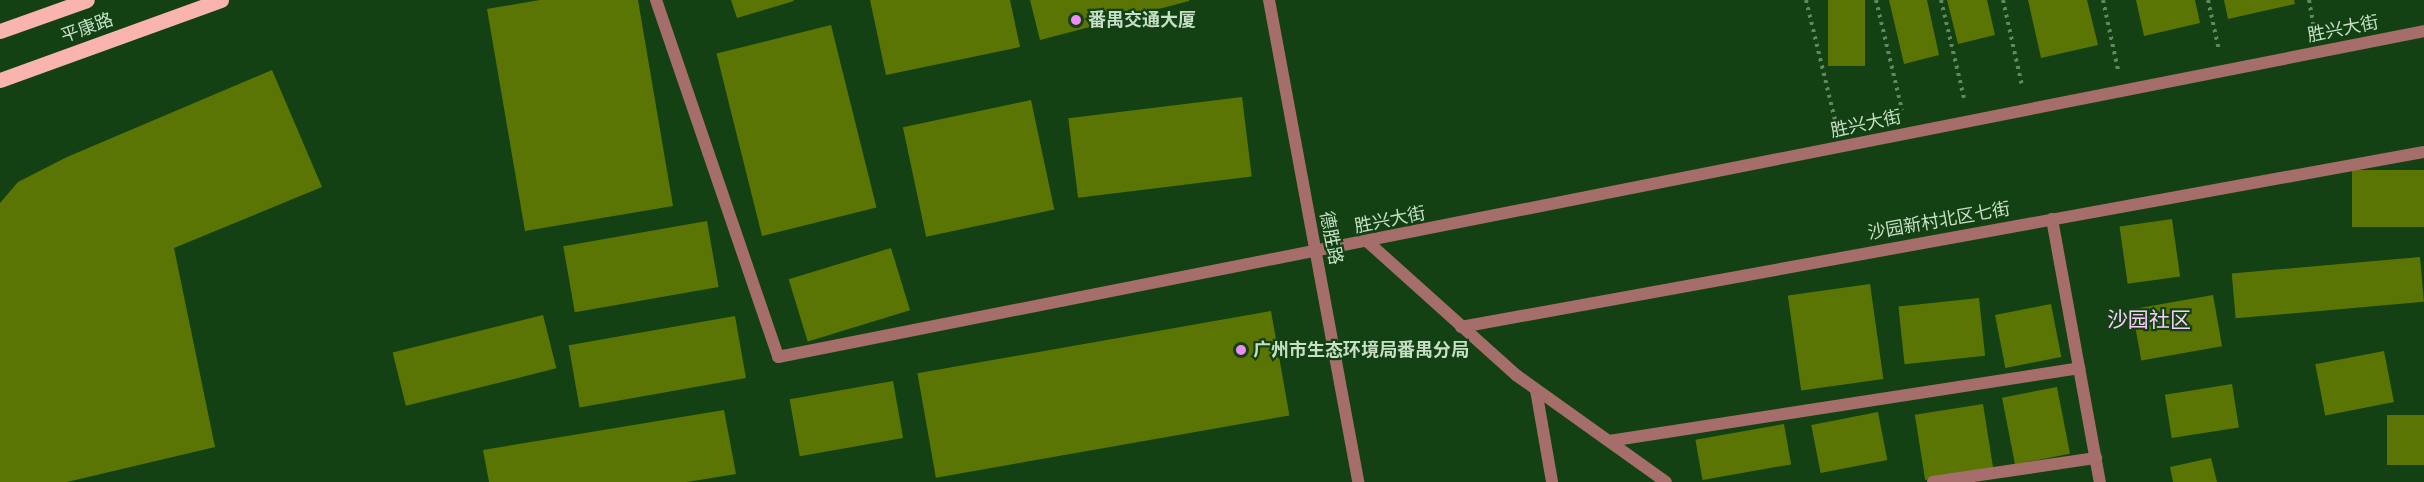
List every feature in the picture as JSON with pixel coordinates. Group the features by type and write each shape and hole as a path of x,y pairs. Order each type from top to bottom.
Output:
{"main road":[{"name":"平康路","path":"0,31 87,0"},
{"name":"平康路","path":"0,80 221,0"}],"street":[{"name":"胜兴大街","path":"656,0 778,357 1369,243 2424,31"},
{"name":"德胜路","path":"1269,0 1358,482"},
{"name":"沙园新村北区七街","path":"1461,327 2424,152"},
{"path":"2052,219 2100,482"},
{"path":"1369,243 1461,327 1536,390 1666,482"},
{"path":"1609,441 2079,368"},
{"path":"1536,390 1552,482"},
{"path":"1933,482 2096,458"}],"path":[{"path":"1806,0 1842,148"},
{"path":"1876,0 1908,134"},
{"path":"1941,0 1969,122"},
{"path":"2003,0 2028,110"},
{"path":"2103,0 2123,91"},
{"path":"2208,0 2224,71"}],"building":[{"path":"540,0 638,0 673,206 525,231 487,9"},
{"path":"731,0 793,0 794,1 737,18"},
{"path":"870,0 1010,0 1020,47 886,75"},
{"name":"番禺交通大厦","path":"1030,0 1189,0 1189,1 1040,40"},
{"path":"1828,0 1865,0 1865,66 1828,66"},
{"path":"1889,0 1927,0 1939,55 1904,64"},
{"path":"1947,0 1987,0 1995,35 1958,44"},
{"path":"2028,0 2087,0 2098,45 2041,58"},
{"path":"2136,0 2195,0 2200,23 2144,36"},
{"path":"2224,0 2294,0 2295,4 2228,19"},
{"path":"831,25 876,207 762,236 717,54"},
{"path":"272,70 322,187 174,248 215,447 67,482 0,482 0,203 18,182 67,157"},
{"path":"1242,97 1252,176 1078,198 1068,118"},
{"path":"1031,100 1054,210 926,237 903,127"},
{"path":"2352,170 2424,170 2424,227 2352,227"},
{"path":"2172,219 2180,276 2128,284 2120,226"},
{"path":"707,221 719,287 575,312 563,246"},
{"path":"891,248 910,310 808,341 789,279"},
{"path":"2420,257 2424,302 2236,318 2232,273"},
{"path":"1870,284 1883,379 1801,391 1788,296"},
{"path":"2213,295 2222,346 2141,360 2132,309"},
{"path":"1979,298 1985,356 1905,364 1898,306"},
{"path":"2051,304 2061,357 2005,368 1995,315"},
{"path":"1271,311 1289,415 936,478 917,373"},
{"path":"543,315 556,368 406,406 393,352"},
{"path":"735,316 746,378 580,407 569,345"},
{"path":"2384,351 2394,402 2325,415 2315,364"},
{"path":"893,381 903,438 800,456 790,399"},
{"path":"2232,384 2239,427 2172,438 2165,395"},
{"path":"2057,387 2070,454 2015,464 2002,398"},
{"path":"1983,404 1993,469 1925,480 1915,415"},
{"path":"724,410 736,474 687,482 489,482 483,450"},
{"path":"1878,412 1887,460 1821,473 1811,425"},
{"path":"2387,415 2424,415 2424,465 2387,465"},
{"path":"1784,424 1791,464 1702,480 1695,440"},
{"path":"2211,458 2217,482 2173,482 2170,467"}],"place":[{"name":"番禺交通大厦","path":"1076,20"},
{"name":"广州市生态环境局番禺分局","path":"1241,350"}],"district":[{"name":"沙园社区","path":"2149,320"}]}
